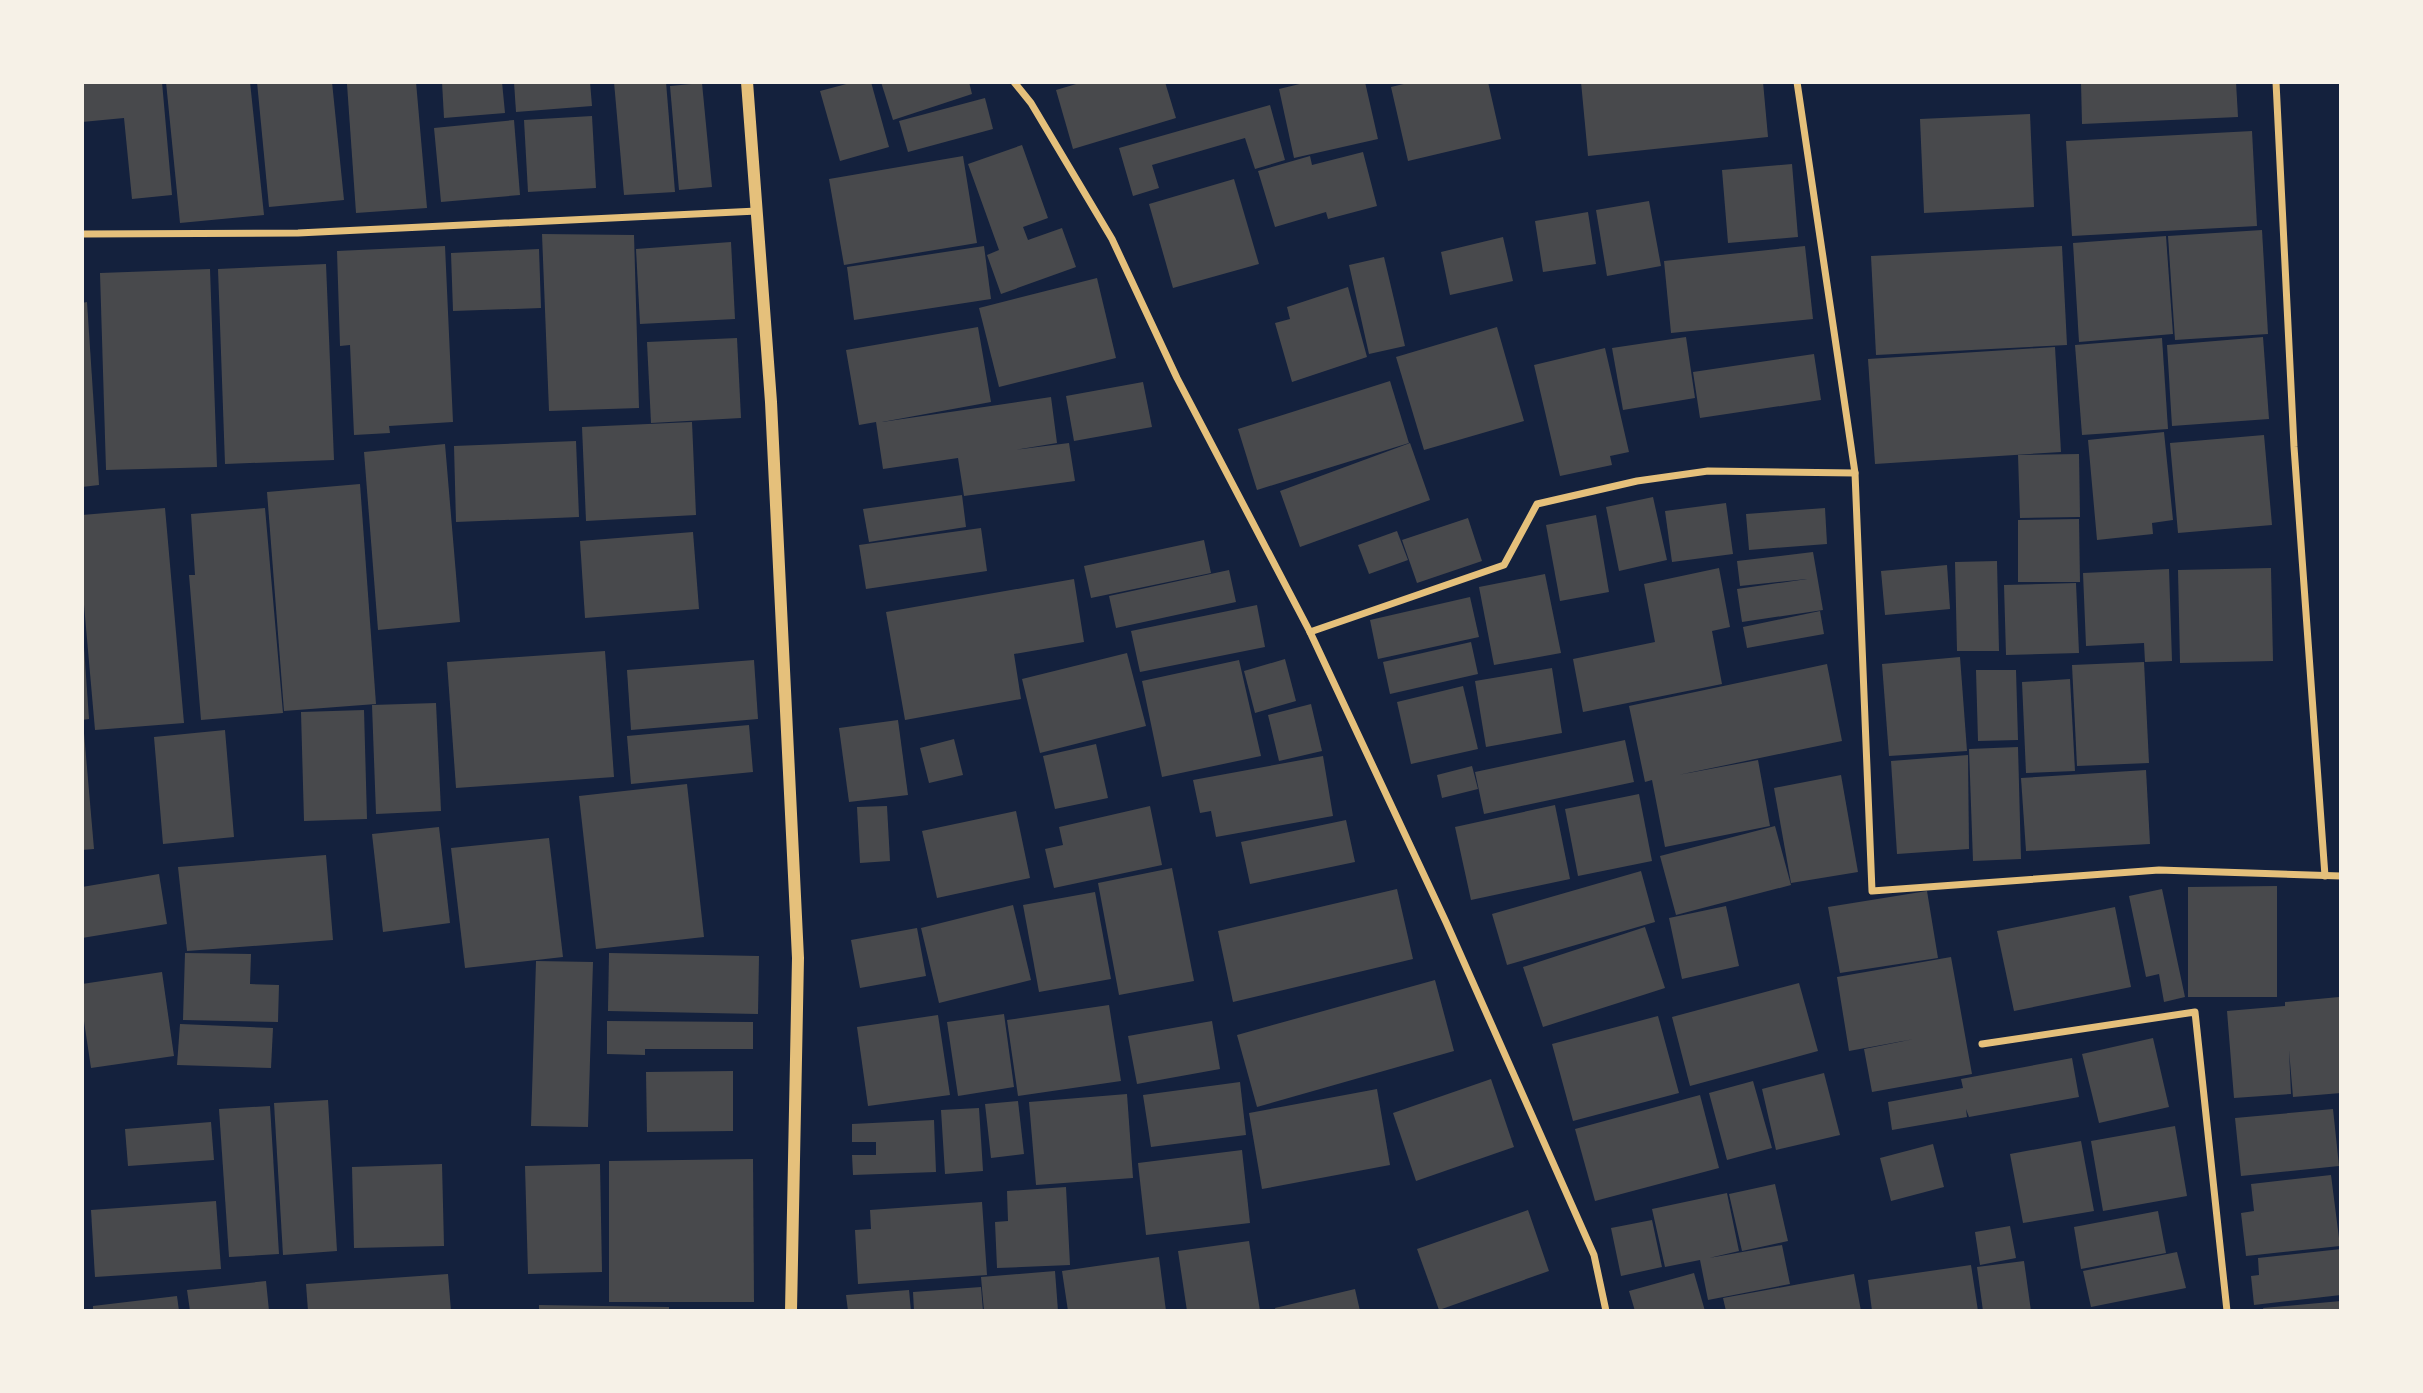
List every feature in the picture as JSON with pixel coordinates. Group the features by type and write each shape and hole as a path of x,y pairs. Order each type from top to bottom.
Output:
{"street":[{"path":"747,82 771,402 798,958 791,1311"},
{"path":"1014,82 1031,103 1112,239 1177,377 1310,632 1446,922 1594,1255 1606,1311"},
{"path":"1797,82 1855,473 1872,891 2159,870 2341,876"},
{"path":"2276,82 2294,447 2325,876"},
{"path":"84,234 298,233 757,211"},
{"path":"1310,632 1504,565 1537,504 1637,481 1709,471 1855,473"},
{"path":"1982,1044 2195,1012 2227,1311"}],"building":[{"path":"82,82 162,82 172,195 132,199 124,118 82,122"},
{"path":"166,82 250,82 264,215 180,223"},
{"path":"257,82 332,82 344,200 269,207"},
{"path":"416,82 427,208 356,213 347,84"},
{"path":"442,82 502,82 505,113 444,118"},
{"path":"514,82 590,82 592,106 516,112"},
{"path":"614,82 666,82 675,192 624,195"},
{"path":"854,82 871,82 889,147 840,161 820,91"},
{"path":"881,82 969,82 972,94 893,120"},
{"path":"1083,82 1165,82 1176,118 1073,149 1056,90"},
{"path":"1308,82 1365,82 1378,139 1294,158 1279,89"},
{"path":"1412,82 1488,82 1501,139 1408,161 1391,87"},
{"path":"1581,82 1763,82 1768,137 1588,156"},
{"path":"2081,82 2236,82 2238,117 2082,124"},
{"path":"702,83 712,187 679,190 670,86"},
{"path":"985,98 993,129 908,152 899,121"},
{"path":"1270,105 1285,160 1255,169 1245,138 1152,165 1159,188 1133,196 1119,148"},
{"path":"2030,114 2034,207 1924,213 1920,119"},
{"path":"592,116 596,188 528,192 524,120"},
{"path":"514,120 520,195 441,202 434,128"},
{"path":"2252,131 2257,226 2072,236 2066,141"},
{"path":"1022,145 1048,218 1023,227 1028,240 1062,228 1076,267 1001,294 987,255 999,250 968,164"},
{"path":"1363,152 1377,206 1328,219 1326,212 1275,227 1258,171 1310,156 1312,165"},
{"path":"963,156 977,243 844,265 829,179"},
{"path":"1792,164 1798,237 1728,243 1722,170"},
{"path":"1234,179 1259,264 1173,288 1149,204"},
{"path":"1649,201 1661,266 1607,276 1596,210"},
{"path":"1588,212 1596,264 1543,272 1535,221"},
{"path":"2262,230 2268,334 2175,340 2168,236"},
{"path":"542,234 634,235 639,408 549,411"},
{"path":"2166,236 2173,334 2079,342 2073,243"},
{"path":"1503,237 1513,281 1450,295 1441,252"},
{"path":"731,242 735,319 640,324 636,249"},
{"path":"445,246 453,422 389,426 390,433 354,435 350,345 340,346 337,251"},
{"path":"984,246 991,299 854,320 847,267"},
{"path":"1805,246 1813,319 1671,333 1664,261"},
{"path":"2062,246 2067,345 1876,355 1871,256"},
{"path":"539,249 541,308 453,311 451,253"},
{"path":"1384,257 1405,346 1369,354 1349,265"},
{"path":"326,264 334,460 225,464 218,269"},
{"path":"210,269 217,467 106,470 100,273"},
{"path":"1097,278 1116,358 999,387 979,308"},
{"path":"1348,287 1367,357 1292,382 1275,323 1290,319 1287,307"},
{"path":"87,302 99,485 82,487 82,303"},
{"path":"978,327 991,402 882,422 1051,397 1057,443 1015,450 1069,443 1075,481 964,496 958,458 883,469 876,422 859,425 846,350"},
{"path":"1497,327 1524,421 1424,450 1396,357"},
{"path":"1686,337 1695,398 1623,410 1612,348"},
{"path":"2263,337 2269,419 2172,426 2167,345"},
{"path":"737,338 741,418 651,423 647,342"},
{"path":"2162,338 2168,429 2082,435 2075,345"},
{"path":"2055,347 2061,452 1875,464 1868,359"},
{"path":"1605,348 1629,452 1610,456 1612,465 1560,476 1534,365"},
{"path":"1814,354 1821,400 1700,418 1693,372"},
{"path":"1390,381 1409,443 1257,490 1238,429"},
{"path":"1143,382 1152,427 1074,441 1066,396"},
{"path":"692,422 696,515 586,521 582,427"},
{"path":"2164,432 2173,520 2152,523 2153,534 2097,540 2088,440"},
{"path":"2264,435 2272,525 2178,533 2170,443"},
{"path":"576,441 579,517 456,522 454,446"},
{"path":"1410,443 1430,500 1300,547 1280,491"},
{"path":"445,444 460,622 378,630 364,452"},
{"path":"2079,454 2080,517 2020,518 2018,455"},
{"path":"360,484 376,704 284,711 267,492"},
{"path":"962,495 966,527 869,542 863,509"},
{"path":"1653,497 1667,560 1619,571 1606,507"},
{"path":"1726,503 1733,554 1672,562 1665,511"},
{"path":"165,508 184,723 95,730 82,582 82,515"},
{"path":"265,508 283,713 201,720 189,575 195,575 191,514"},
{"path":"1825,508 1827,544 1749,550 1746,514"},
{"path":"1596,515 1609,592 1560,601 1546,525"},
{"path":"1468,518 1482,561 1417,583 1402,540"},
{"path":"2079,519 2080,582 2018,582 2018,520"},
{"path":"981,528 987,571 866,589 859,545"},
{"path":"1397,531 1408,560 1369,574 1358,545"},
{"path":"693,532 699,609 585,618 580,541"},
{"path":"1204,540 1211,573 1091,598 1084,566"},
{"path":"1813,552 1823,610 1742,622 1737,589 1807,579 1740,586 1737,561"},
{"path":"1997,561 1999,651 1957,651 1955,562"},
{"path":"1947,565 1950,609 1885,615 1881,571"},
{"path":"1719,568 1730,627 1712,631 1722,684 1583,712 1573,659 1655,642 1644,584"},
{"path":"2271,568 2273,661 2180,663 2178,570"},
{"path":"2169,569 2172,661 2145,662 2144,643 2086,646 2083,573"},
{"path":"1229,570 1236,602 1116,628 1109,596"},
{"path":"1545,574 1561,653 1494,665 1479,587"},
{"path":"1074,579 1084,642 1014,654 1021,699 905,720 886,612"},
{"path":"2076,583 2079,653 2006,655 2004,585"},
{"path":"1470,597 1479,637 1378,659 1370,620"},
{"path":"1257,605 1265,647 1140,672 1131,631"},
{"path":"1820,611 1824,634 1747,648 1743,627"},
{"path":"1471,642 1478,674 1390,694 1383,662"},
{"path":"82,647 89,719 82,720"},
{"path":"605,651 614,777 456,788 447,662"},
{"path":"1127,653 1146,726 1040,753 1022,679"},
{"path":"1960,657 1967,751 1889,756 1882,664"},
{"path":"1285,659 1296,701 1255,713 1244,671"},
{"path":"754,660 758,719 631,730 627,670"},
{"path":"1239,660 1261,756 1162,777 1142,681"},
{"path":"2144,662 2149,763 2077,766 2072,665"},
{"path":"1827,664 1842,741 1678,775 1758,760 1770,826 1665,847 1652,780 1645,782 1629,706"},
{"path":"1552,668 1562,733 1486,747 1475,681"},
{"path":"1976,670 2016,670 2018,740 1978,741"},
{"path":"2070,679 2075,771 2026,773 2022,682"},
{"path":"1463,686 1478,749 1411,764 1397,702"},
{"path":"436,703 441,811 376,814 372,705"},
{"path":"1311,704 1322,751 1279,761 1268,715"},
{"path":"364,710 367,819 304,821 301,712"},
{"path":"898,720 908,795 849,802 839,728"},
{"path":"749,725 753,772 631,784 627,736"},
{"path":"225,730 234,837 163,844 154,737"},
{"path":"82,733 94,849 82,850"},
{"path":"954,739 963,775 929,783 920,748"},
{"path":"1625,740 1634,782 1484,814 1475,772"},
{"path":"1096,744 1108,798 1055,809 1043,756"},
{"path":"2018,747 2021,859 1973,861 1969,749"},
{"path":"1968,755 1969,849 1897,854 1891,761"},
{"path":"1323,756 1333,816 1216,837 1211,811 1200,813 1193,780"},
{"path":"1472,766 1478,789 1442,798 1437,775"},
{"path":"2146,770 2150,844 2026,851 2021,778"},
{"path":"1841,775 1858,872 1791,883 1774,788"},
{"path":"687,784 704,937 596,949 579,796"},
{"path":"1639,794 1652,861 1578,876 1565,809"},
{"path":"1555,805 1570,879 1471,900 1455,827"},
{"path":"887,806 890,861 860,863 857,807"},
{"path":"1150,806 1162,865 1054,888 1045,849 1063,845 1059,827"},
{"path":"1016,811 1030,878 937,898 922,831"},
{"path":"1346,820 1355,862 1250,884 1241,842"},
{"path":"1775,826 1791,885 1676,915 1660,856"},
{"path":"439,827 450,923 383,932 372,834"},
{"path":"549,838 563,957 465,968 451,848"},
{"path":"326,855 333,940 187,951 178,867"},
{"path":"1172,868 1194,981 1119,995 1098,883"},
{"path":"1641,871 1655,922 1507,965 1492,914"},
{"path":"159,874 167,924 82,938 82,887"},
{"path":"2277,886 2277,997 2188,997 2188,887"},
{"path":"1397,889 1413,959 1233,1002 1218,931"},
{"path":"2162,889 2185,997 2164,1002 2159,974 2146,977 2129,896"},
{"path":"1927,891 1938,958 1840,973 1828,907"},
{"path":"1095,892 1111,979 1039,992 1023,905"},
{"path":"1013,905 1031,980 939,1003 921,928"},
{"path":"1726,906 1739,966 1682,979 1669,918"},
{"path":"2115,907 2131,987 2014,1011 1997,931"},
{"path":"1645,927 1665,988 1543,1027 1523,967"},
{"path":"917,928 926,976 860,988 851,940"},
{"path":"185,953 251,954 250,984 279,985 278,1022 183,1020"},
{"path":"609,953 759,956 758,1014 608,1011"},
{"path":"1951,957 1972,1074 1872,1092 1864,1049 1914,1039 1849,1051 1837,977"},
{"path":"536,961 593,962 588,1127 531,1126"},
{"path":"162,972 174,1056 91,1068 82,1008 82,984"},
{"path":"1435,980 1454,1051 1257,1107 1237,1035"},
{"path":"1799,983 1818,1051 1690,1086 1672,1017"},
{"path":"2339,997 2341,1093 2293,1097 2289,1050 2291,1094 2234,1098 2227,1011 2285,1006 2285,1002"},
{"path":"1109,1005 1121,1081 1018,1096 1007,1020"},
{"path":"1004,1014 1014,1087 958,1096 947,1022"},
{"path":"938,1015 950,1095 868,1106 857,1027"},
{"path":"1658,1016 1679,1093 1573,1121 1552,1044"},
{"path":"607,1021 753,1022 753,1049 645,1049 645,1055 607,1054"},
{"path":"1212,1021 1220,1069 1137,1084 1128,1036"},
{"path":"180,1024 273,1028 271,1068 177,1065"},
{"path":"2153,1038 2169,1107 2099,1123 2082,1054"},
{"path":"2072,1058 2079,1097 1969,1117 1966,1109 1967,1117 1892,1130 1888,1102 1963,1088 1961,1079"},
{"path":"733,1071 733,1131 647,1132 646,1072"},
{"path":"1824,1073 1840,1135 1776,1150 1762,1089"},
{"path":"1491,1079 1514,1147 1416,1181 1393,1113"},
{"path":"1753,1081 1772,1148 1727,1160 1709,1093"},
{"path":"1240,1082 1246,1135 1151,1147 1143,1095"},
{"path":"1377,1089 1390,1165 1262,1189 1249,1113"},
{"path":"1127,1094 1133,1178 1036,1185 1029,1102"},
{"path":"1700,1095 1719,1168 1595,1201 1575,1129"},
{"path":"328,1100 337,1251 283,1255 274,1103"},
{"path":"1018,1101 1024,1154 991,1158 985,1104"},
{"path":"270,1106 279,1254 229,1257 219,1109"},
{"path":"979,1108 983,1171 945,1174 941,1110"},
{"path":"2333,1109 2339,1166 2241,1176 2235,1118"},
{"path":"934,1120 936,1172 853,1175 852,1155 876,1155 876,1142 852,1142 852,1124"},
{"path":"211,1122 214,1160 128,1166 125,1129"},
{"path":"2175,1126 2187,1196 2103,1211 2091,1141"},
{"path":"2081,1141 2094,1211 2023,1223 2010,1154"},
{"path":"1933,1144 1944,1187 1891,1201 1880,1158"},
{"path":"1242,1150 1250,1223 1146,1235 1138,1163"},
{"path":"753,1159 754,1302 609,1302 609,1161"},
{"path":"442,1164 444,1246 354,1248 352,1167"},
{"path":"600,1164 602,1272 528,1274 525,1166"},
{"path":"2331,1175 2340,1246 2246,1256 2241,1213 2254,1211 2251,1184"},
{"path":"1775,1184 1788,1241 1742,1251 1729,1194"},
{"path":"1066,1187 1070,1265 997,1268 995,1222 1008,1221 1007,1191"},
{"path":"1727,1193 1739,1251 1709,1258 1782,1245 1790,1284 1708,1300 1700,1260 1665,1267 1652,1209"},
{"path":"216,1201 221,1269 95,1277 91,1210"},
{"path":"982,1202 987,1275 858,1284 855,1230 871,1229 870,1210"},
{"path":"1528,1210 1549,1271 1439,1310 1417,1249"},
{"path":"2158,1211 2166,1253 2081,1269 2074,1227"},
{"path":"1652,1220 1662,1267 1621,1276 1611,1228"},
{"path":"2010,1226 2016,1258 1980,1265 1975,1232"},
{"path":"1249,1241 1260,1311 1187,1311 1178,1251"},
{"path":"2341,1249 2341,1295 2254,1305 2251,1276 2259,1275 2258,1258"},
{"path":"2177,1252 2186,1288 2091,1307 2083,1271"},
{"path":"1159,1257 1166,1311 1068,1311 1062,1271"},
{"path":"2024,1261 2031,1311 1983,1311 1977,1267"},
{"path":"1971,1265 1978,1311 1872,1311 1868,1280"},
{"path":"1055,1271 1058,1311 984,1311 981,1277"},
{"path":"1694,1273 1705,1311 1635,1311 1629,1291"},
{"path":"448,1274 451,1311 308,1311 306,1284"},
{"path":"1854,1274 1861,1311 1726,1311 1723,1298"},
{"path":"266,1281 269,1311 190,1311 187,1290"},
{"path":"981,1287 983,1311 914,1311 913,1292"},
{"path":"1355,1289 1360,1311 1276,1311 1275,1308"},
{"path":"909,1290 911,1311 848,1311 846,1295"},
{"path":"177,1296 179,1311 93,1311 93,1306"},
{"path":"2341,1301 2341,1311 2264,1311 2263,1308"},
{"path":"539,1305 669,1307 669,1311 539,1311"}]}
